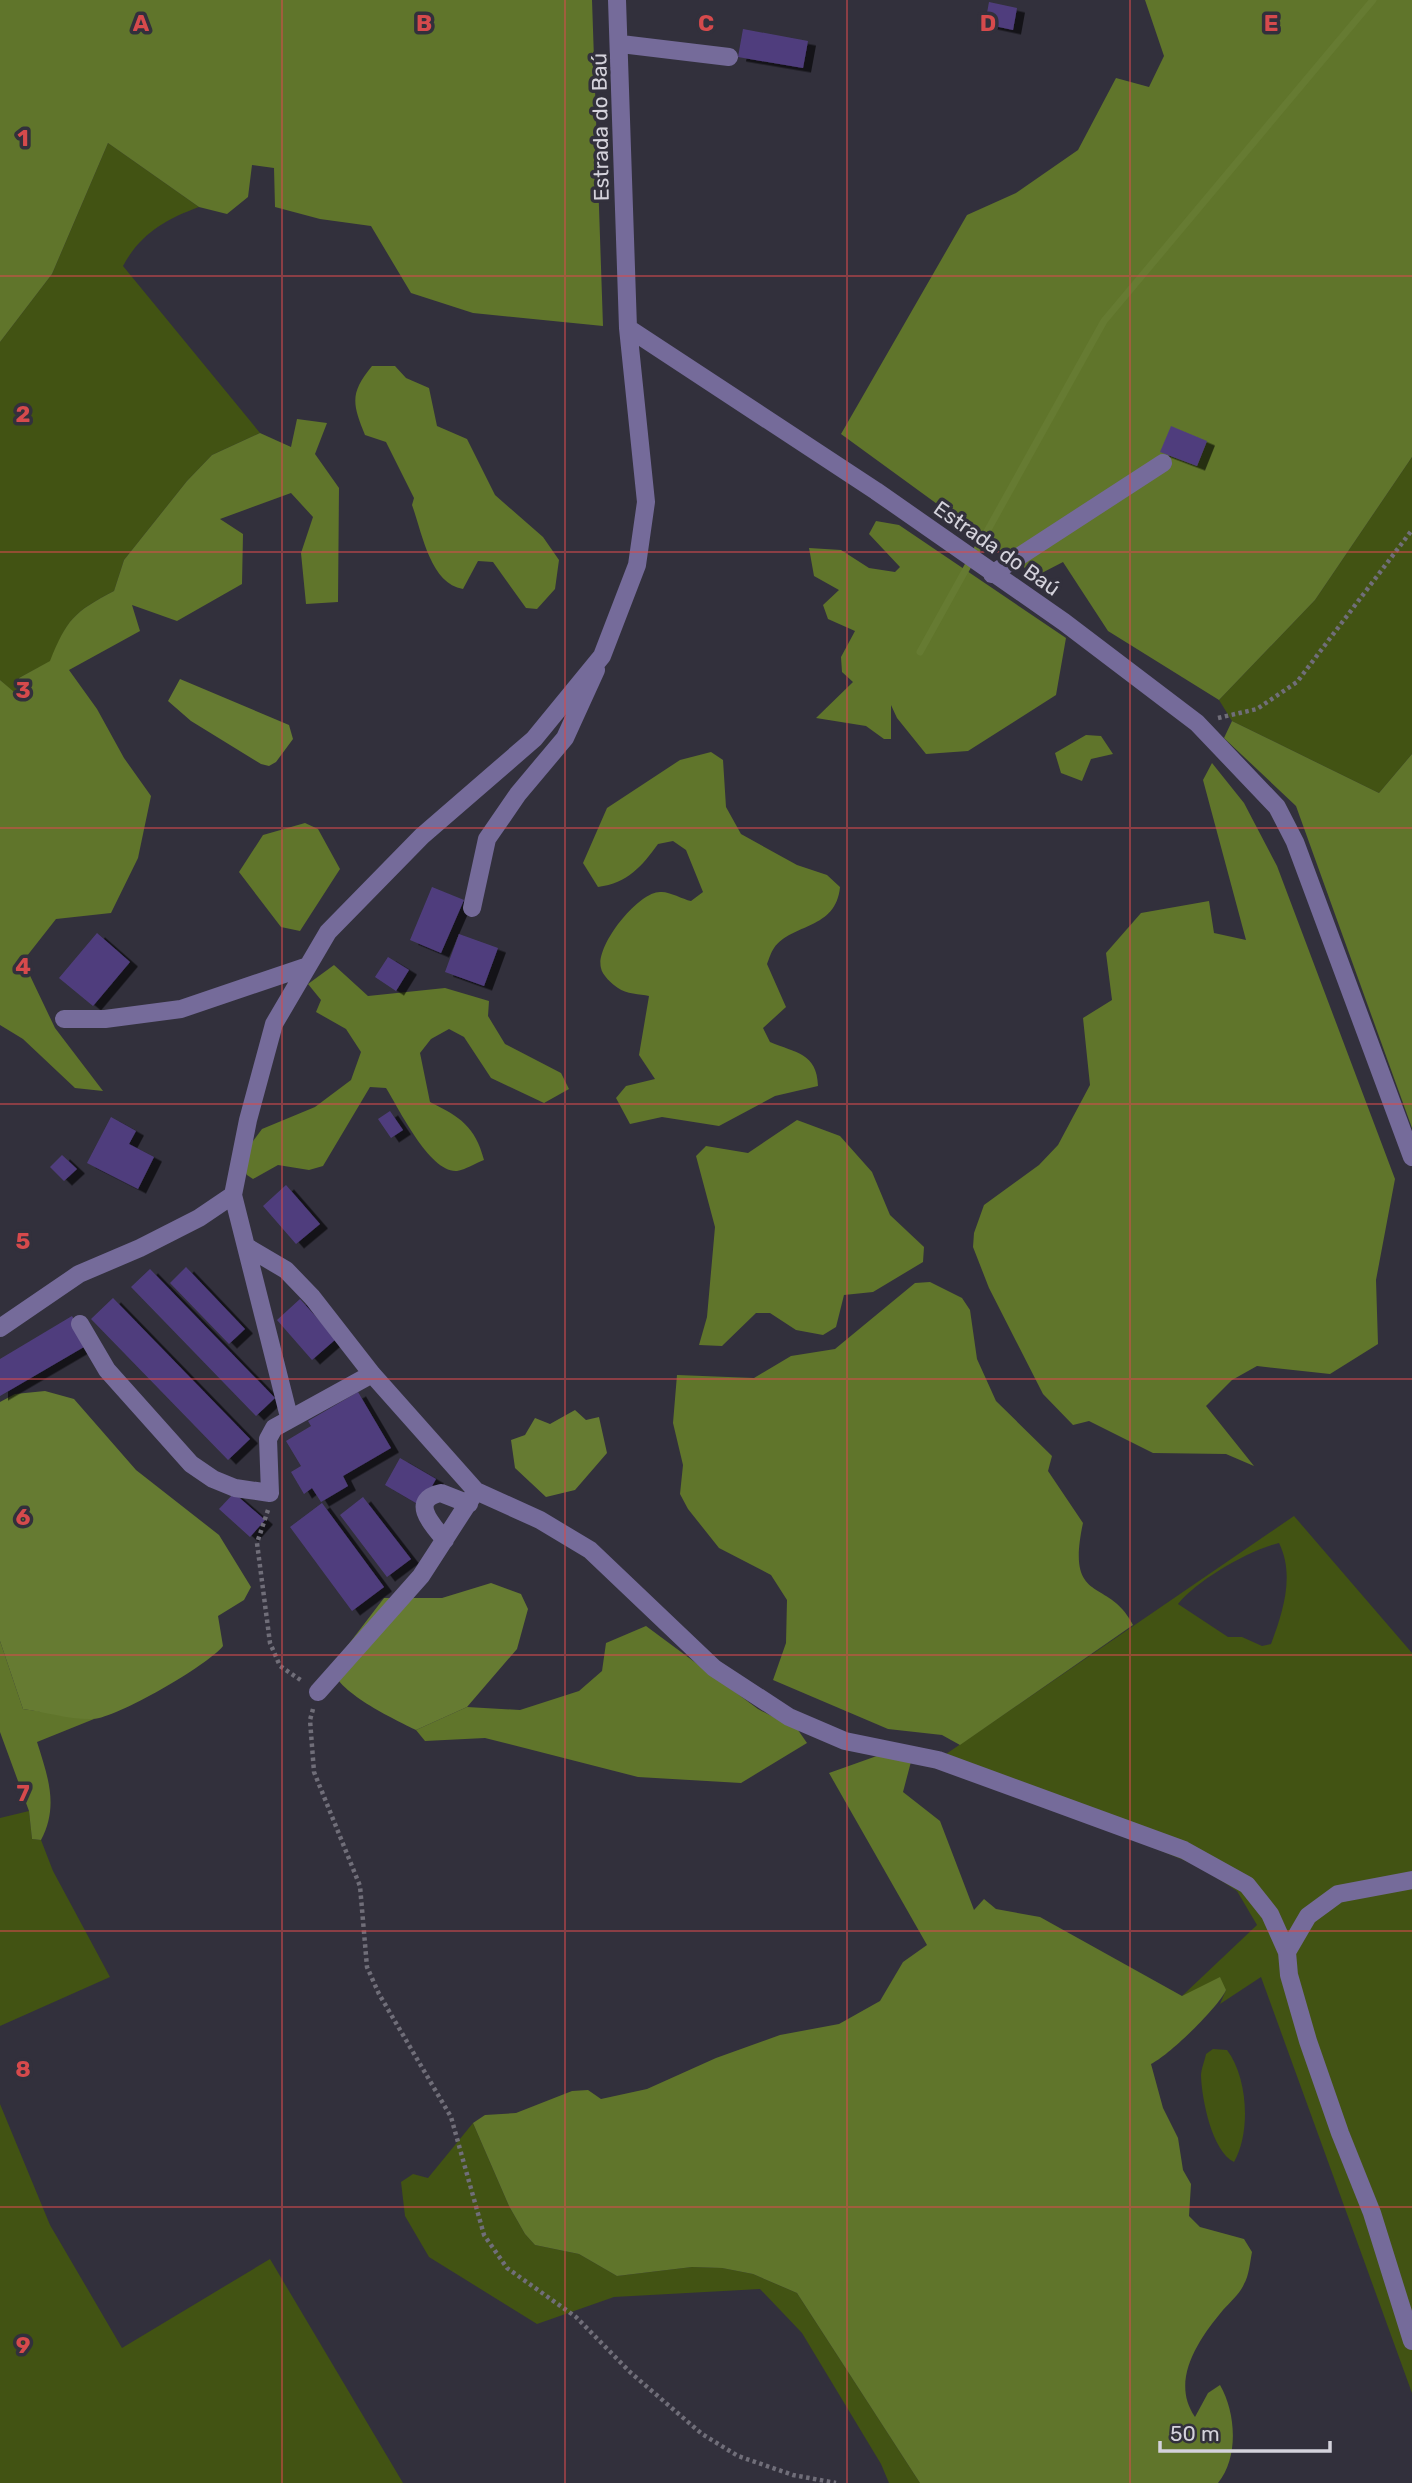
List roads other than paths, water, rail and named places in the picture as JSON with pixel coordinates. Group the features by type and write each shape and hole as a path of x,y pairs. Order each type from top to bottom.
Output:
{"street":[{"name":"Estrada do Baú","path":"617,0 621,44 628,327 876,491 1064,622 1196,723 1277,807 1295,842 1412,1157"},
{"path":"621,44 729,57"},
{"path":"472,908 487,839 518,794 565,738 602,656 637,565 646,502 628,327"},
{"path":"992,574 1163,463"},
{"path":"289,1417 233,1195 274,1024 305,967 328,932 422,836 534,738 602,656"},
{"path":"64,1019 105,1019 181,1009 305,967"},
{"path":"0,1328 79,1275 199,1218 233,1195"},
{"path":"247,1247 286,1270 312,1297 473,1498"},
{"path":"80,1324 107,1370 191,1464 213,1479 235,1488 270,1493 268,1439 274,1428 289,1417 372,1374"},
{"path":"445,1539 425,1518 424,1509 429,1501 441,1493 473,1498 540,1520 590,1550 714,1668 789,1717 845,1741 938,1760 1184,1850 1247,1885 1270,1914 1287,1952 1289,1975 1308,2041 1372,2213 1412,2341"},
{"path":"318,1692 421,1576 473,1498"},
{"path":"1287,1952 1308,1916 1338,1894 1412,1880"}],"waterway":[{"path":"920,652 1104,321 1373,0"}]}
